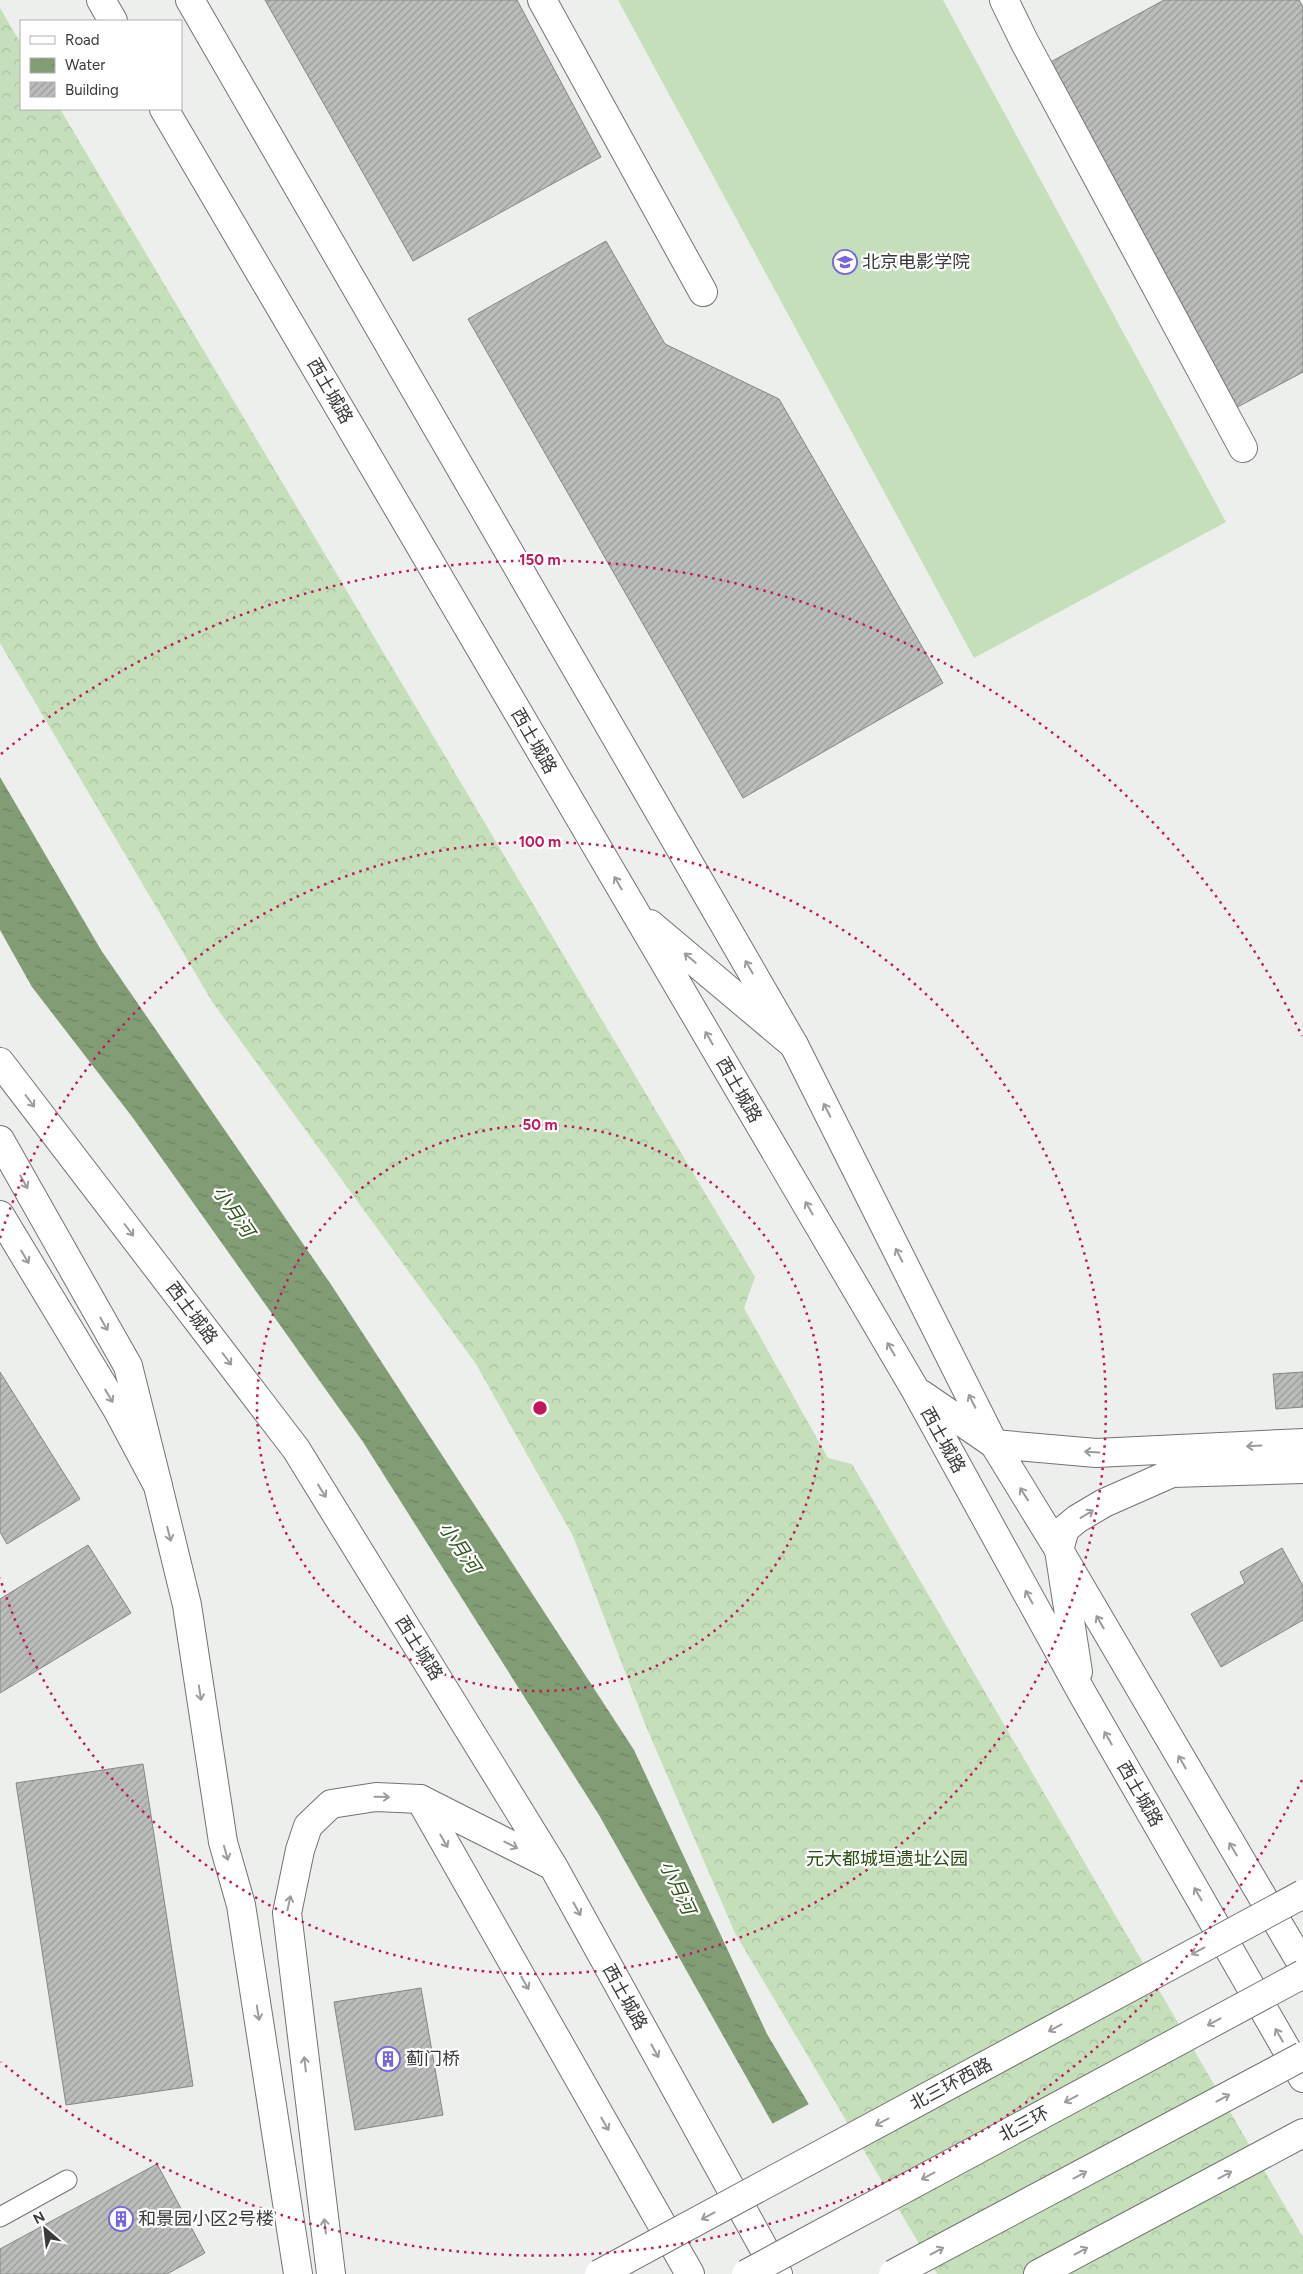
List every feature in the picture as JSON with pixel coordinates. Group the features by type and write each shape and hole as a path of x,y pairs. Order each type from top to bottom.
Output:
{"main road":[{"path":"101,0 112,20"},
{"path":"190,0 794,1045 994,1444 1059,1550 1303,1966"},
{"path":"542,0 703,292"},
{"path":"1004,0 1024,41 1243,448"},
{"name":"西土城路","path":"165,110 916,1391 1082,1693 1303,2078"},
{"path":"634,911 794,1045"},
{"name":"西土城路","path":"0,1062 296,1449 553,1866 778,2274"},
{"path":"0,1140 128,1366 187,1605 223,1842 241,1905 298,2274"},
{"path":"0,1215 117,1409 158,1486"},
{"path":"916,1391 994,1444 1096,1453 1303,1443"},
{"path":"1082,1693 1059,1550 1065,1529 1104,1503 1172,1473 1303,1469"},
{"path":"332,2274 287,1913 300,1850 308,1826 331,1804 376,1797 420,1799 553,1866"},
{"path":"420,1799 690,2274"},
{"name":"北三环西路","path":"600,2274 1303,1894"},
{"name":"北三环","path":"746,2274 1303,1974"},
{"path":"894,2274 1303,2056"},
{"path":"1038,2274 1303,2133"}],"lane":[{"path":"0,2218 68,2180"}],"green space":[{"path":"618,0 943,0 1226,522 974,658"},
{"name":"元大都城垣遗址公园","path":"0,8 20,42 20,110 61,110 755,1277 744,1308 828,1458 852,1464 1303,2237 1303,2274 937,2274 735,1933 645,1724 573,1536 476,1364 213,1003 0,643"}],"water":[{"name":"小月河","path":"0,777 101,950 332,1286 634,1750 767,2034 910,2274 857,2274 599,1815 363,1442 133,1118 32,987 0,930"}],"pier":[{"path":"811,2103 912,2274 854,2274 770,2125"}],"building":[{"path":"265,0 517,0 601,157 413,261"},
{"path":"1164,0 1299,0 1303,7 1303,372 1232,410 1045,65"},
{"path":"606,241 665,344 779,399 943,683 743,798 468,319"},
{"path":"0,1372 80,1499 7,1544 0,1532"},
{"path":"1303,1372 1303,1407 1276,1409 1273,1374"},
{"path":"88,1545 131,1613 0,1693 0,1599"},
{"path":"1282,1548 1303,1586 1303,1620 1221,1667 1191,1614 1245,1583 1240,1572"},
{"path":"143,1764 193,2086 66,2105 16,1783"},
{"name":"蓟门桥","path":"421,1988 443,2115 355,2130 334,2002"},
{"name":"和景园小区2号楼","path":"157,2164 205,2253 167,2274 0,2274 0,2249"}],"place":[{"name":"北京电影学院","path":"845,262"},
{"name":"蓟门桥","path":"388,2059"},
{"name":"和景园小区2号楼","path":"121,2219"}]}
